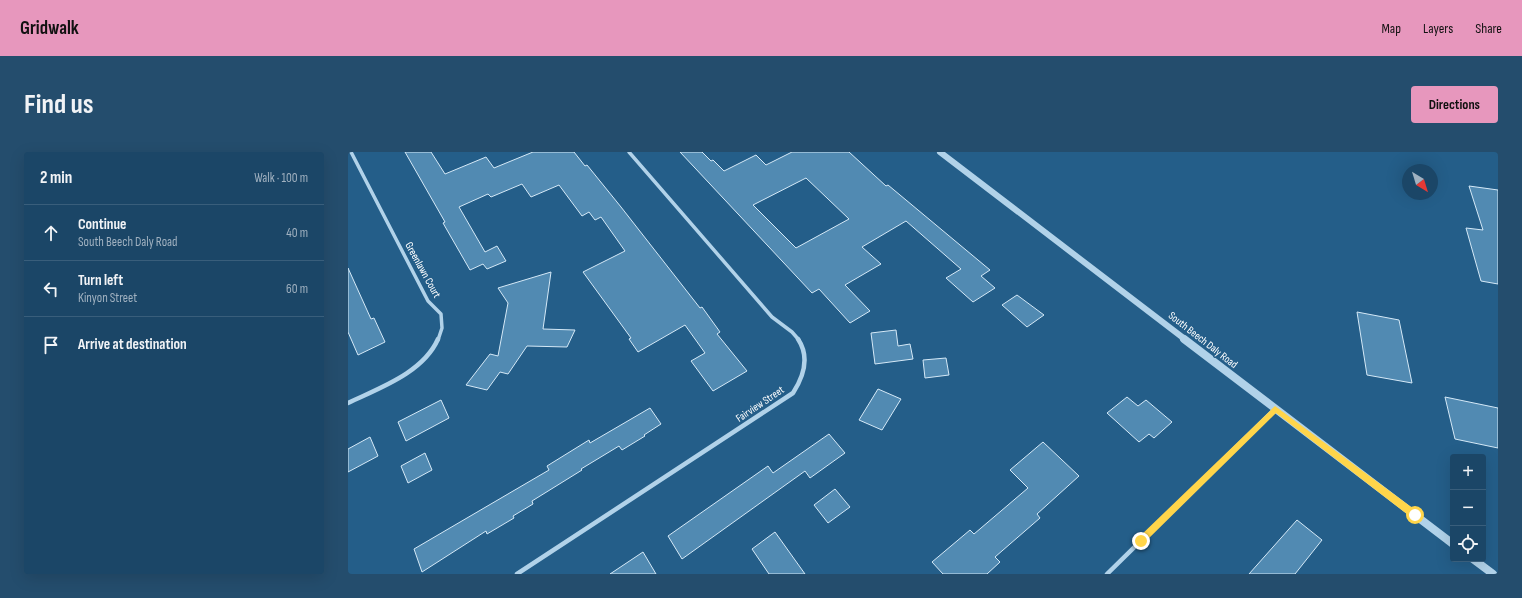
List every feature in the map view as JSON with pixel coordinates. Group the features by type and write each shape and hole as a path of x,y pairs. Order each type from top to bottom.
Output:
{"street":[{"name":"Greenlawn Court","path":"348,403 399,378 421,362 436,345 443,327 441,314 428,301 351,152"},
{"name":"Fairview Street","path":"517,574 793,393 801,381 805,368 805,353 797,337 772,317 629,152"},
{"name":"South Beech Daly Road","path":"940,152 1450,542"},
{"path":"1107,574 1275,409"},
{"path":"1477,562 1493,574"}],"building":[{"path":"405,152 431,152 445,174 486,157 494,168 533,152 574,152 585,166 587,165 621,207 700,308 702,307 720,332 717,334 747,371 713,391 691,361 705,353 685,325 638,352 629,339 631,338 583,272 625,251 601,217 595,220 589,212 582,216 559,185 531,197 522,184 491,197 488,194 459,207 485,252 497,246 506,261 487,269 483,264 470,270 443,223 445,222"},
{"path":"680,152 702,152 724,171 756,155 766,165 792,152 849,152 886,186 888,185 990,270 981,276 995,288 973,302 946,278 961,269 906,221 862,247 881,264 845,285 870,311 850,323 819,289 812,293","holes":["806,178 849,219 796,248 753,205"]},
{"path":"1469,186 1498,190 1498,284 1481,281 1466,228 1483,230"},
{"path":"348,268 371,319 374,318 385,342 358,355 348,332"},
{"path":"551,272 543,329 575,330 567,347 527,346 508,374 500,372 487,390 466,385 490,354 498,356 508,303 498,288"},
{"path":"1017,295 1044,315 1027,327 1002,305"},
{"path":"1357,312 1399,320 1412,383 1367,375"},
{"path":"896,330 898,346 910,344 913,359 875,364 871,333"},
{"path":"946,358 949,375 925,378 923,360"},
{"path":"878,389 901,399 882,430 859,420"},
{"path":"1127,397 1138,406 1146,400 1172,422 1154,438 1149,434 1139,442 1107,413"},
{"path":"1445,397 1498,408 1498,448 1455,439"},
{"path":"441,400 449,418 406,441 398,422"},
{"path":"650,408 661,424 644,435 645,436 622,450 619,446 581,469 582,470 532,501 533,504 513,516 514,518 487,534 486,531 422,572 414,549 549,470 547,466 589,440 590,443"},
{"path":"829,434 845,453 810,478 805,471 682,559 668,536 768,466 773,473"},
{"path":"370,437 378,456 348,472 348,449"},
{"path":"1043,442 1079,476 1037,514 1040,518 995,557 1000,562 987,574 943,574 932,562 970,530 974,534 1028,488 1010,470"},
{"path":"425,453 432,470 408,483 401,466"},
{"path":"835,489 850,507 828,523 814,505"},
{"path":"1297,520 1322,540 1295,574 1249,574"},
{"path":"775,532 805,574 769,574 752,549"},
{"path":"643,552 656,574 610,574"}],"route":[{"path":"1141,541 1275,409 1415,515"}]}
